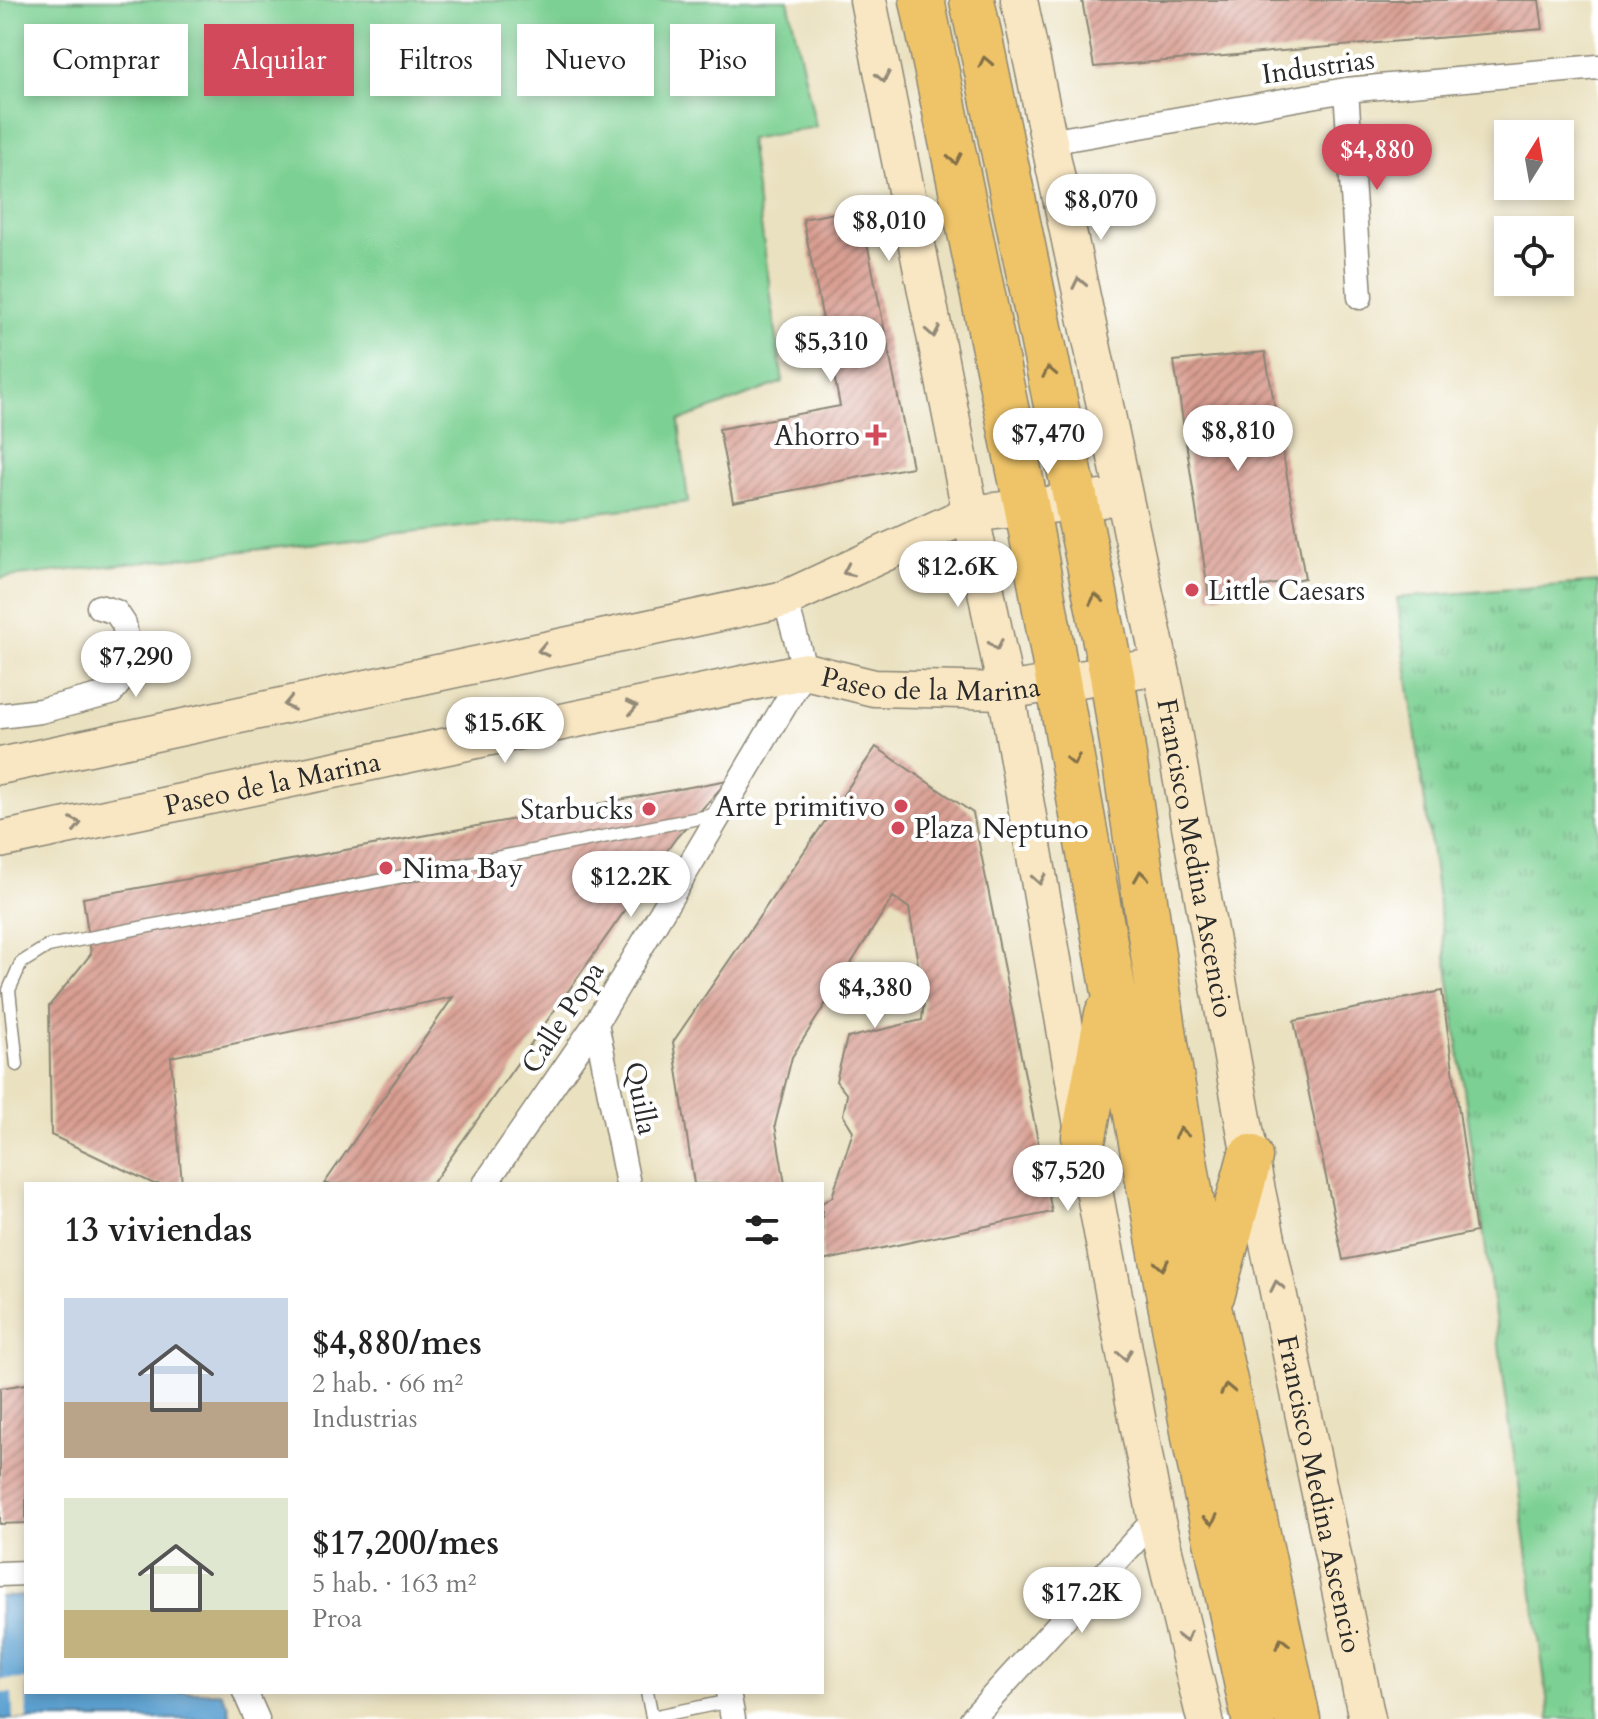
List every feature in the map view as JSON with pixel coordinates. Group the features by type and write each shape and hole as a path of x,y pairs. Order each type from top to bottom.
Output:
{"highway":[{"path":"922,0 1027,509 1195,1442 1254,1719"},
{"name":"Francisco Medina Ascencio","path":"972,0 1112,675 1167,1050 1209,1307 1298,1719"},
{"path":"1084,1137 1112,988"},
{"path":"1209,1307 1250,1157"}],"main road":[{"path":"868,0 1006,691 1084,1137 1156,1518 1205,1719"},
{"name":"Francisco Medina Ascencio","path":"1019,0 1160,666 1250,1157 1367,1719"},
{"path":"0,766 785,599 969,514 1123,497"},
{"name":"Paseo de la Marina","path":"0,840 805,671 874,688 1006,691 1160,666"}],"street":[{"name":"Industrias","path":"1049,142 1346,90 1598,67"},
{"path":"1346,90 1360,297"},
{"path":"785,599 805,671"},
{"path":"0,716 40,711 111,693 127,673 127,643 124,624 116,612 99,607"},
{"name":"Calle Popa","path":"486,1182 596,1023 805,671"},
{"name":"Quilla","path":"596,1023 628,1182"},
{"path":"972,1719 1156,1518"},
{"path":"0,1574 24,1573"},
{"path":"246,1694 257,1719"}],"lane":[{"path":"17,1065 9,990 21,963 48,946 721,813"},
{"path":"647,1694 652,1717 730,1704"}],"green space":[{"path":"0,0 788,0 816,127 749,139 783,382 679,421 688,502 0,578"},
{"path":"1598,582 1598,1719 1550,1719 1397,598"}],"water":[{"path":"24,1595 24,1694 221,1694 231,1719 0,1719 0,1597"}],"pier":[{"path":"24,1679 27,1719 13,1719 12,1693 0,1693 0,1680"}],"building":[{"path":"1082,0 1539,0 1543,29 1094,67"},
{"path":"860,208 912,467 733,502 719,429 840,406 803,219"},
{"path":"1265,352 1305,578 1209,597 1174,361"},
{"path":"876,747 973,813 1052,1212 824,1261 824,1202 832,1197 853,1131 843,1115 847,1095 836,1081 847,1038 922,1020 924,1001 909,908 893,897 792,1057 775,1125 785,1182 694,1182 673,1042"},
{"path":"728,780 676,838 433,1182 325,1182 453,997 171,1057 182,1182 150,1182 51,1135 49,1006 91,954 83,898"},
{"path":"1442,991 1476,1232 1343,1260 1294,1021"},
{"path":"24,1384 24,1523 0,1524 0,1388"}],"place":[{"name":"Ahorro","path":"876,435"},
{"name":"Little Caesars","path":"1192,590"},
{"name":"Arte primitivo","path":"901,806"},
{"name":"Starbucks","path":"649,809"},
{"name":"Plaza Neptuno","path":"898,828"},
{"name":"Nima Bay","path":"386,868"}]}
